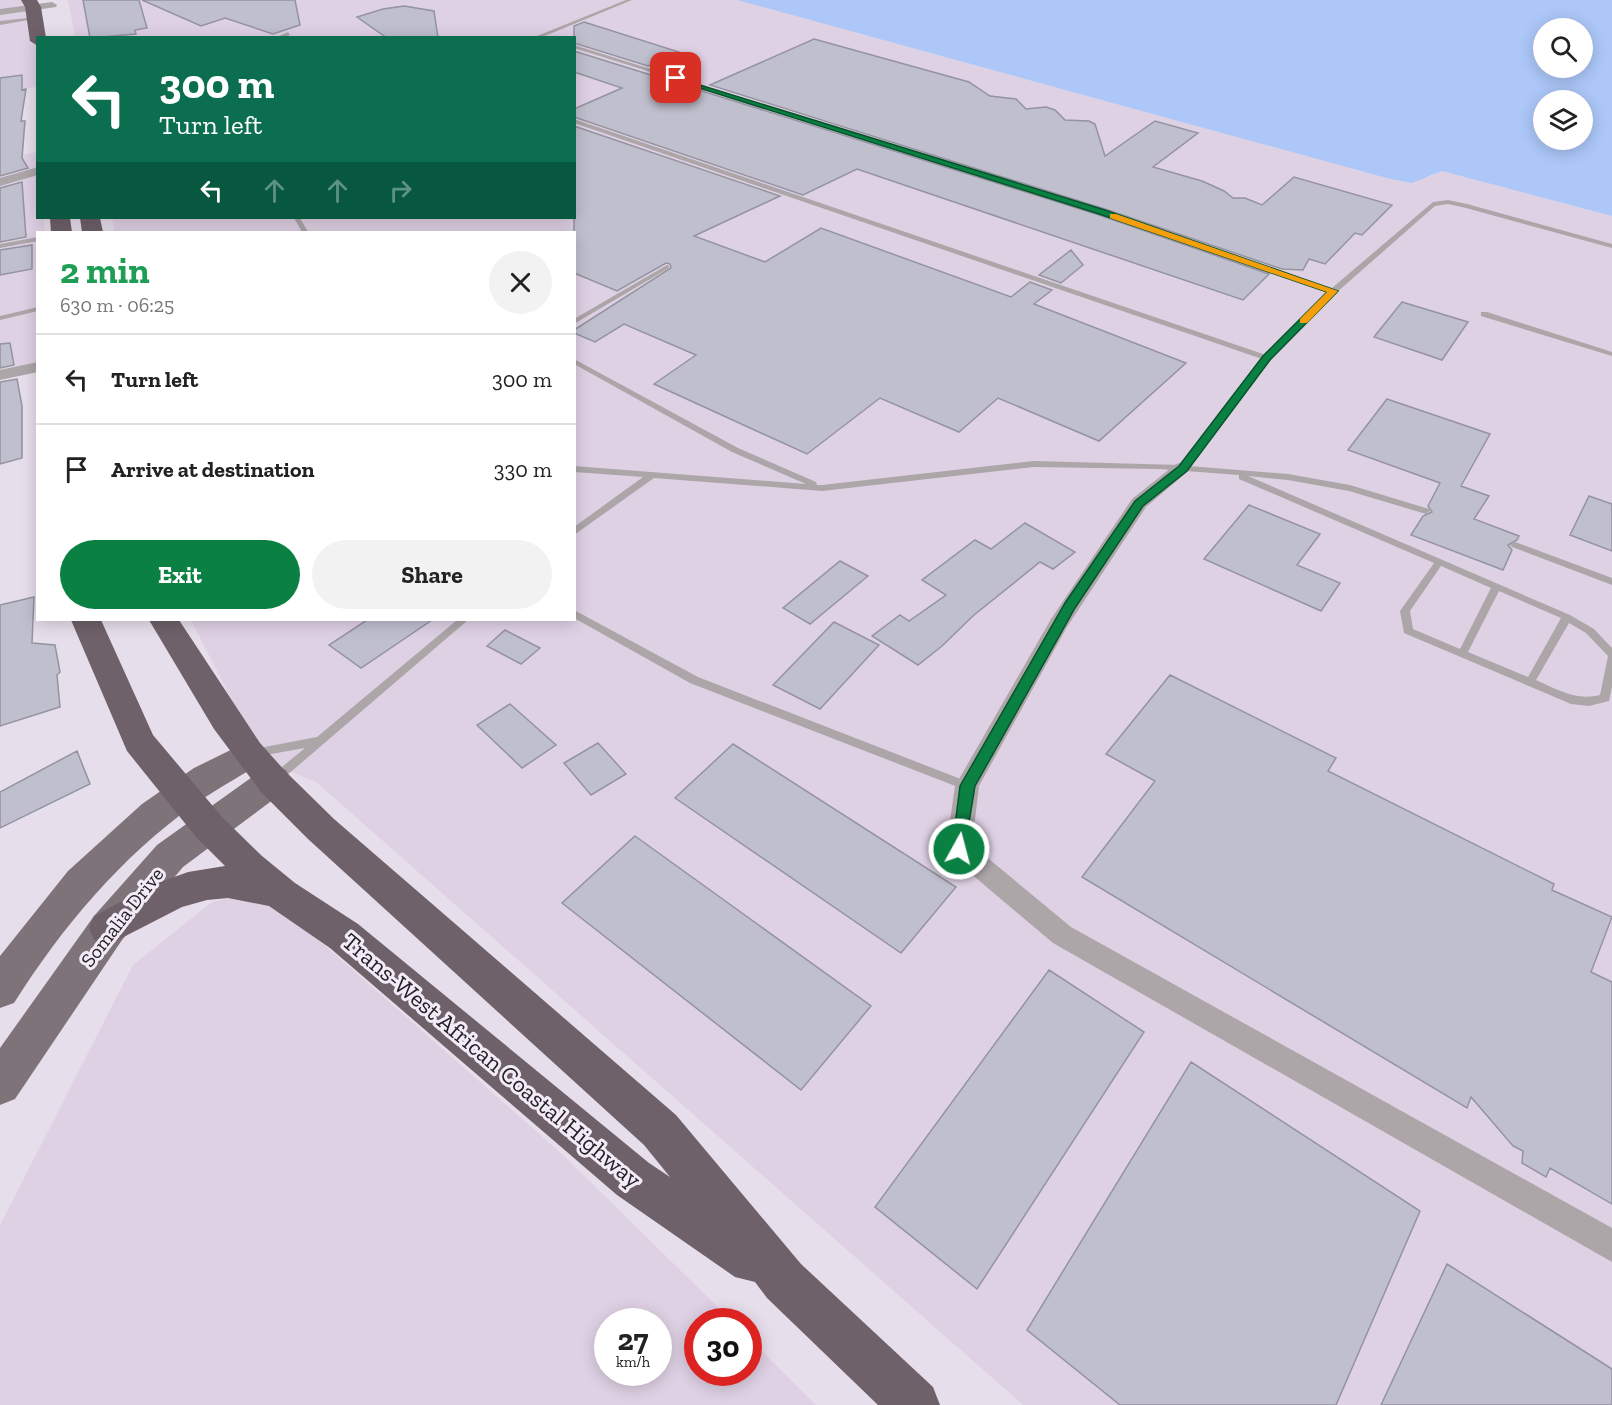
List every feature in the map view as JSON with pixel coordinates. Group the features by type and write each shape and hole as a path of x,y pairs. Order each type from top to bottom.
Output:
{"highway":[{"path":"32,8 37,36"},
{"name":"Trans-West African Coastal Highway","path":"86,621 139,742 209,827 249,867 282,894 344,936 633,1179 784,1281"},
{"name":"Trans-West African Coastal Highway","path":"165,621 204,688 261,767 321,829 660,1130 784,1281 915,1405"},
{"path":"108,928 172,893 210,882 249,882 282,894"}],"main road":[{"path":"0,990 28,945 106,854 183,793 261,767"},
{"name":"Somalia Drive","path":"0,1084 108,928 170,856 209,827 261,767"}],"street":[{"path":"0,12 53,7"},
{"path":"0,183 36,172"},
{"path":"0,375 36,367"},
{"path":"1183,468 1139,503 1058,624 968,786 959,849 1062,935 1612,1246"}],"lane":[{"path":"540,35 630,0"},
{"path":"0,23 32,8"},
{"path":"282,36 288,34"},
{"path":"576,47 1102,212 1333,291"},
{"path":"576,122 1267,358"},
{"path":"1183,468 1267,358 1333,291 1434,204 1448,202 1467,206 1612,246"},
{"path":"0,246 36,239"},
{"path":"576,321 667,267"},
{"path":"0,318 36,309"},
{"path":"1484,314 1612,354"},
{"path":"576,362 735,450 822,488"},
{"path":"576,469 822,488 1035,464 1183,468 1288,477 1350,488 1426,511"},
{"path":"1231,472 1440,561 1567,617 1590,631 1612,656 1605,698 1589,702 1575,701 1408,631 1405,611 1440,561"},
{"path":"576,531 653,474"},
{"path":"1515,544 1612,582"},
{"path":"1462,654 1497,586"},
{"path":"576,614 694,680 968,786"},
{"path":"1530,682 1567,617"},
{"path":"261,767 318,741 462,621"},
{"path":"261,767 318,741"}],"shaded area":[{"path":"0,0 25,0 36,45 36,87 0,91"},
{"path":"68,0 737,0 1390,179 1399,181 1429,177 1442,171 1612,216 1612,1405 1023,1405 316,782 263,761 192,621 576,621 576,231 115,231 112,219 576,219 576,36 75,36"},
{"path":"36,152 36,219 44,219 45,231 36,231 36,362 0,373 0,159"},
{"path":"263,891 562,1154 719,1308 684,1308 684,1386 762,1386 762,1351 816,1405 0,1405 0,1225 133,965 212,902"}],"water":[{"path":"737,0 1612,0 1612,216 1442,171 1412,183 1390,179"}],"building":[{"path":"83,0 139,0 147,28 135,30 136,34 90,36"},
{"path":"142,0 295,0 300,25 273,34 225,18 201,26"},
{"path":"404,6 434,11 438,36 384,36 357,17 383,9"},
{"path":"584,22 679,52 648,66 576,44 574,26"},
{"path":"814,39 969,82 990,96 1016,99 1026,109 1046,107 1055,110 1065,120 1089,121 1095,124 1105,156 1155,121 1198,133 1153,167 1202,181 1224,191 1233,198 1245,198 1262,205 1294,177 1392,205 1362,235 1355,233 1325,264 1309,259 1303,270 1282,269 1105,209 710,85"},
{"path":"576,52 1099,215 1269,274 1243,300 857,169 803,195 576,118 576,108 622,88 576,73"},
{"path":"22,75 22,90 26,89 21,121 25,121 22,158 28,168 0,176 0,78"},
{"path":"576,127 780,196 694,236 765,262 821,228 1011,297 1030,282 1052,290 1034,304 1186,363 1099,441 998,398 959,432 880,398 807,454 654,384 696,355 624,324 595,342 576,334 576,329 671,268 670,264 666,263 617,291 576,274 576,231 574,231"},
{"path":"22,182 26,237 0,242 0,188"},
{"path":"32,245 32,269 0,275 0,250"},
{"path":"1071,250 1083,265 1061,283 1039,275"},
{"path":"1402,302 1468,322 1442,360 1374,337"},
{"path":"10,343 14,365 0,368 0,344"},
{"path":"17,379 22,406 22,458 0,464 0,382"},
{"path":"1387,399 1490,434 1461,486 1489,496 1474,519 1519,536 1517,540 1508,545 1512,550 1503,570 1411,535 1423,516 1432,512 1428,506 1440,483 1348,450"},
{"path":"1589,496 1612,504 1612,551 1570,535"},
{"path":"1249,505 1320,534 1297,565 1340,583 1321,611 1204,559"},
{"path":"1025,523 1075,552 1053,569 1040,562 974,615 942,646 918,665 872,636 900,615 909,621 946,595 922,580 975,540 991,549"},
{"path":"840,561 868,576 810,624 783,608"},
{"path":"34,597 32,643 55,645 60,672 57,675 60,707 0,726 0,605"},
{"path":"365,621 431,621 361,668 329,645"},
{"path":"834,622 879,645 820,709 773,685"},
{"path":"505,630 540,648 521,664 487,646"},
{"path":"1170,675 1336,758 1328,771 1554,884 1552,890 1612,917 1591,972 1612,982 1612,1204 1550,1168 1546,1177 1522,1163 1523,1151 1513,1146 1471,1097 1467,1108 1082,877 1155,781 1106,754"},
{"path":"510,704 556,745 522,768 477,725"},
{"path":"598,743 626,774 591,795 564,763"},
{"path":"733,744 956,887 901,953 675,798"},
{"path":"77,751 90,784 0,828 0,792"},
{"path":"635,836 871,1006 801,1090 562,903"},
{"path":"1049,970 1144,1032 977,1289 875,1207"},
{"path":"1191,1062 1420,1211 1336,1405 1120,1405 1027,1330"},
{"path":"1447,1264 1612,1369 1612,1405 1381,1405"}],"slow traffic":[{"path":"1113,216 1333,291 1303,321"}],"route":[{"path":"676,78 1102,212 1333,291 1267,358 1183,468 1139,503 1058,624 968,786 959,849"}]}
